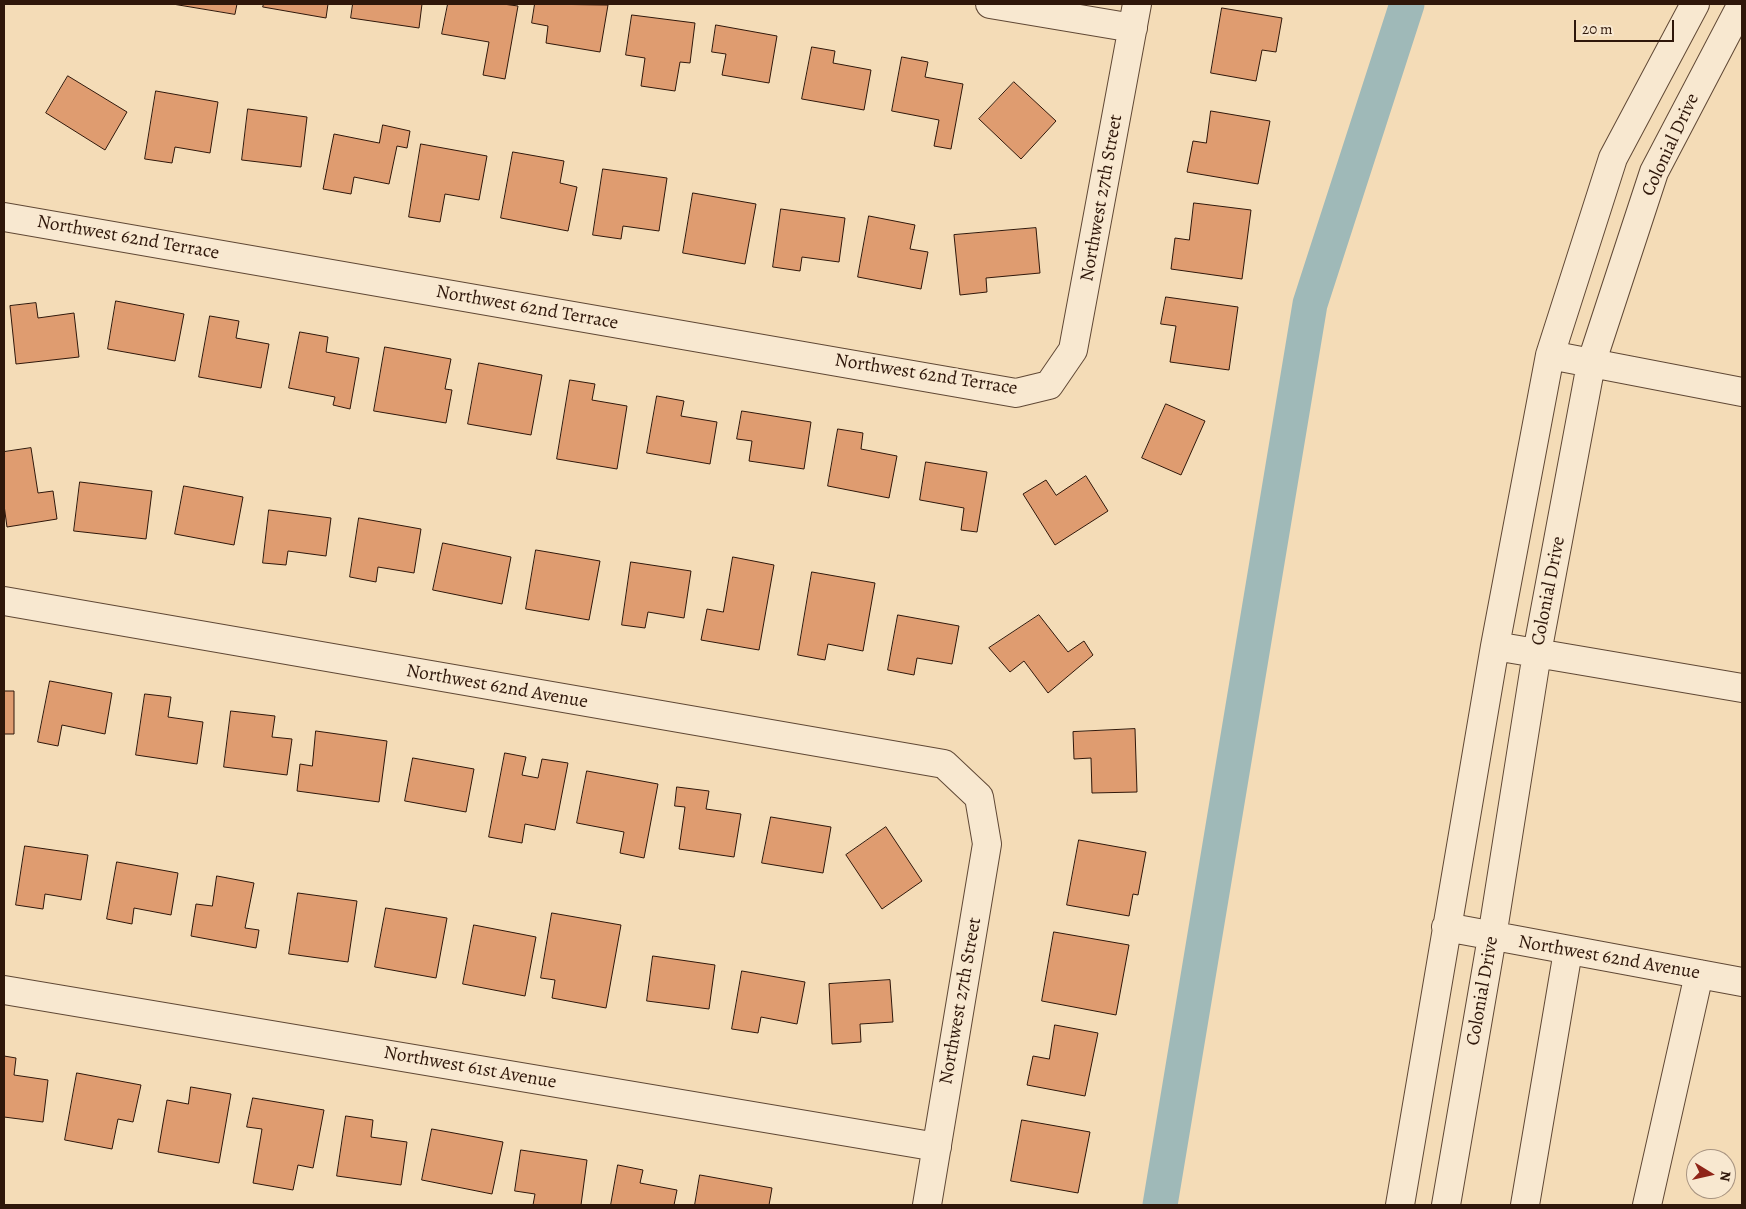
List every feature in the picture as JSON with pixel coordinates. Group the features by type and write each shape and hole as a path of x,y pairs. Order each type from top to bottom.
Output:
{"street":[{"path":"990,4 1135,16"},
{"path":"1400,1205 1495,646 1550,355 1613,158 1695,4"},
{"name":"Colonial Drive","path":"1446,1205 1492,937 1537,653 1591,364 1654,172 1742,4"},
{"name":"Northwest 27th Street","path":"1049,385 1074,350 1135,16"},
{"name":"Northwest 62nd Terrace","path":"4,217 1016,392 1049,385"},
{"path":"1550,355 1742,392"},
{"name":"Northwest 62nd Avenue","path":"4,601 944,764 979,797"},
{"path":"1495,646 1742,688"},
{"name":"Northwest 27th Street","path":"928,1205 987,844 979,797"},
{"name":"Northwest 62nd Avenue","path":"1446,927 1742,982"},
{"path":"1525,1205 1568,951"},
{"path":"1647,1205 1699,974"},
{"name":"Northwest 61st Avenue","path":"4,990 937,1147"}],"building":[{"path":"173,4 237,4 235,14"},
{"path":"264,4 328,4 326,18 263,7"},
{"path":"353,4 422,4 419,28 351,18"},
{"path":"448,4 503,4 518,6 505,79 483,75 489,42 442,34"},
{"path":"535,4 608,5 600,52 546,43 548,26 532,23"},
{"path":"1222,8 1282,18 1276,52 1262,50 1256,81 1211,73"},
{"path":"632,15 695,23 690,63 680,62 675,91 641,86 645,58 626,55"},
{"path":"716,25 777,36 769,83 722,75 726,54 712,52"},
{"path":"812,47 835,51 833,63 871,70 864,110 802,99"},
{"path":"902,57 928,62 925,77 963,84 951,149 934,146 939,120 892,111"},
{"path":"68,76 127,112 105,150 46,113"},
{"path":"1014,82 1056,121 1021,159 979,119"},
{"path":"156,91 218,102 210,153 175,147 172,163 145,159"},
{"path":"248,109 307,117 301,167 242,160"},
{"path":"1211,111 1270,121 1258,184 1187,172 1193,141 1206,143"},
{"path":"383,125 410,131 407,148 397,146 389,184 354,177 351,194 323,189 334,134 379,143"},
{"path":"421,144 487,156 479,200 445,194 440,222 409,217"},
{"path":"513,152 564,161 560,183 577,187 568,231 501,218"},
{"path":"603,169 667,178 659,231 623,226 621,239 593,235"},
{"path":"693,193 756,204 745,264 683,253"},
{"path":"1194,203 1251,210 1242,279 1171,269 1175,238 1189,240"},
{"path":"781,209 845,218 839,262 802,257 800,271 773,267"},
{"path":"869,216 915,225 910,249 928,252 921,289 858,277"},
{"path":"1036,228 1040,273 986,278 987,292 960,295 954,235"},
{"path":"1166,297 1238,307 1229,370 1170,362 1176,326 1161,324"},
{"path":"116,301 184,314 175,361 108,349"},
{"path":"36,303 38,318 74,313 79,357 16,364 10,306"},
{"path":"210,316 239,321 236,338 269,344 261,388 199,377"},
{"path":"300,332 328,337 326,352 359,358 350,409 333,405 335,397 289,388"},
{"path":"385,347 451,359 445,389 452,390 446,423 374,411"},
{"path":"479,363 542,375 531,435 468,424"},
{"path":"570,380 595,384 592,400 627,406 617,469 557,459"},
{"path":"657,396 684,401 681,416 717,422 710,464 647,453"},
{"path":"1166,404 1205,421 1181,475 1142,458"},
{"path":"742,411 811,422 804,469 749,461 752,441 737,439"},
{"path":"838,429 863,433 861,449 897,456 889,498 828,486"},
{"path":"31,448 38,493 53,491 57,519 7,527 4,505 4,452"},
{"path":"926,462 987,472 977,532 961,530 964,508 920,500"},
{"path":"1086,476 1108,511 1055,545 1023,494 1046,480 1056,495"},
{"path":"80,482 152,491 146,539 74,531"},
{"path":"184,486 243,497 234,545 175,534"},
{"path":"269,510 331,518 326,556 288,551 286,565 263,563"},
{"path":"359,518 421,529 414,573 378,567 376,582 350,577"},
{"path":"443,543 511,557 502,604 433,590"},
{"path":"536,550 600,561 589,620 526,609"},
{"path":"733,557 774,565 759,650 701,640 707,609 723,612"},
{"path":"631,562 691,571 684,618 648,612 645,628 622,625"},
{"path":"812,572 875,583 863,651 828,644 825,660 798,655"},
{"path":"898,615 959,626 952,664 917,658 914,675 888,670"},
{"path":"1039,615 1068,652 1084,641 1093,655 1048,693 1024,661 1010,672 989,648"},
{"path":"50,681 112,693 105,734 62,725 58,746 38,742"},
{"path":"4,691 14,691 14,734 4,734"},
{"path":"145,694 171,697 168,717 203,722 197,764 136,755"},
{"path":"231,711 275,716 272,737 292,739 287,775 224,767"},
{"path":"1135,729 1137,792 1092,793 1091,758 1074,759 1073,732"},
{"path":"316,731 387,741 379,802 297,791 300,764 312,766"},
{"path":"505,753 526,757 522,775 538,778 542,759 568,763 555,830 525,824 522,843 489,837"},
{"path":"413,758 474,769 466,812 405,801"},
{"path":"587,771 658,784 644,858 620,853 624,832 577,823"},
{"path":"677,787 709,791 706,809 741,814 734,857 679,849 685,807 675,806"},
{"path":"771,817 831,827 823,873 762,863"},
{"path":"886,827 922,881 882,909 846,855"},
{"path":"1079,840 1146,852 1138,895 1133,894 1129,916 1067,905"},
{"path":"25,846 88,855 81,900 45,894 43,909 16,905"},
{"path":"117,862 178,873 171,915 134,908 132,924 107,919"},
{"path":"217,876 254,883 245,928 259,930 256,948 191,936 196,904 212,906"},
{"path":"298,893 357,901 348,962 289,954"},
{"path":"386,908 447,918 436,978 375,967"},
{"path":"552,913 621,925 606,1008 552,998 555,980 541,978"},
{"path":"474,925 536,937 525,996 463,984"},
{"path":"1054,932 1129,945 1116,1015 1042,1001"},
{"path":"653,956 715,965 709,1009 647,1001"},
{"path":"742,971 805,982 797,1024 761,1017 758,1033 732,1029"},
{"path":"890,980 893,1022 860,1024 861,1042 832,1044 829,984"},
{"path":"1055,1025 1098,1033 1085,1096 1027,1085 1033,1056 1049,1059"},
{"path":"4,1056 16,1058 14,1075 48,1080 43,1122 4,1117"},
{"path":"77,1073 141,1085 133,1122 118,1119 112,1149 65,1140"},
{"path":"191,1087 231,1094 219,1163 158,1152 167,1100 188,1104"},
{"path":"253,1098 324,1110 313,1168 298,1165 293,1190 253,1183 262,1129 247,1127"},
{"path":"346,1116 373,1120 371,1137 407,1142 401,1185 337,1176"},
{"path":"1022,1120 1090,1132 1078,1193 1011,1181"},
{"path":"432,1129 503,1142 492,1194 422,1180"},
{"path":"521,1150 587,1160 581,1205 533,1205 535,1194 515,1191"},
{"path":"618,1165 643,1170 640,1183 677,1190 674,1205 611,1205"},
{"path":"700,1175 772,1188 769,1205 695,1205"}],"waterway":[{"path":"1160,1205 1310,304 1407,4"}]}
